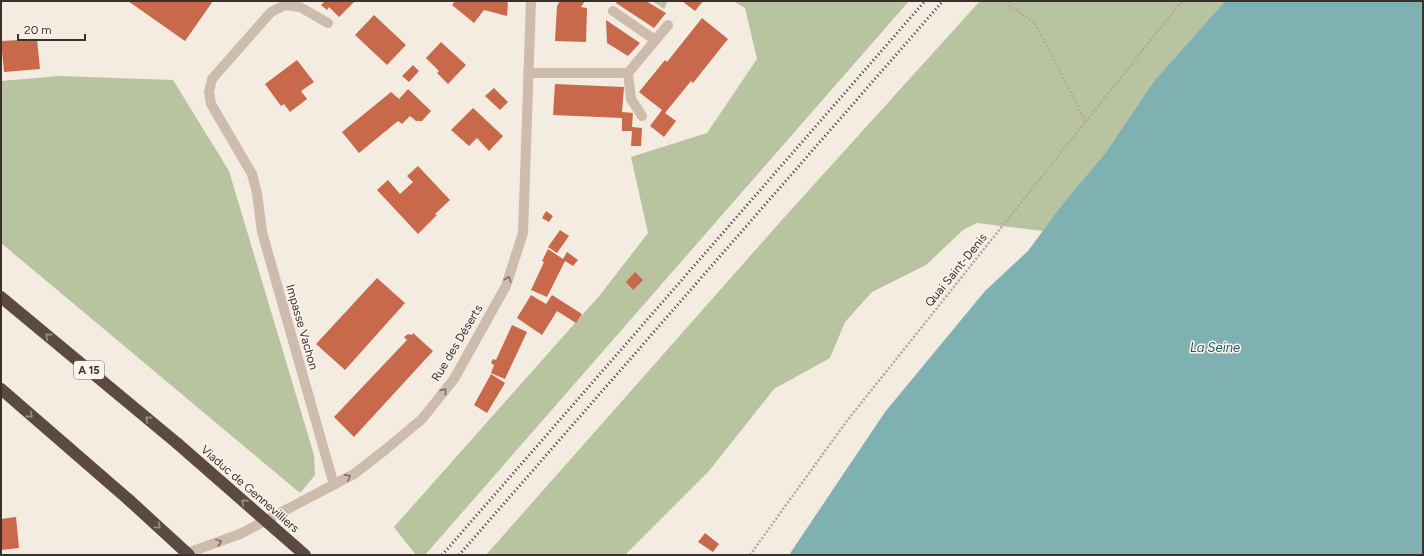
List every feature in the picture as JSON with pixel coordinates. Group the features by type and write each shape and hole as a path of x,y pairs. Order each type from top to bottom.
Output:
{"highway":[{"name":"Viaduc de Gennevilliers","path":"1,297 178,444 305,555"},
{"path":"1,389 129,500 189,555"}],"street":[{"name":"Rue des Déserts","path":"182,555 240,534 354,474 422,419 454,379 506,286 523,233 531,1"},
{"name":"Impasse Vachon","path":"328,24 300,7 285,5 271,12 212,79 209,92 211,104 252,174 257,193 262,232 334,485"},
{"path":"613,11 655,40"},
{"path":"642,116 631,99 628,73 668,25"},
{"path":"528,73 628,73"}],"path":[{"path":"1010,1 1010,6 1035,23 1086,122"},
{"name":"Quai Saint-Denis","path":"750,555 846,422 1182,1"}],"green space":[{"path":"652,1 668,1 664,9"},
{"path":"733,1 909,1 425,555 416,555 394,527 600,295 648,233 631,157 707,133 757,59 745,8"},
{"path":"980,1 1225,1 1154,81 1106,152 1061,206 1043,231 977,223 963,230 926,265 872,292 845,322 830,358 774,389 709,471 625,555 486,555 781,221"},
{"path":"60,76 173,80 229,171 314,455 315,475 300,493 1,243 1,81"}],"water":[{"name":"La Seine","path":"1225,1 1423,1 1423,555 789,555 885,412 985,291 1028,251 1061,206 1106,152 1154,81"}],"building":[{"path":"128,1 213,1 185,41"},
{"path":"322,1 355,1 339,17 329,7 327,10 321,5 324,2"},
{"path":"455,1 506,1 508,3 507,16 484,10 474,23 452,5"},
{"path":"560,1 585,1 581,7 587,8 586,42 555,41 557,6"},
{"path":"617,1 646,1 666,13 654,28 616,3"},
{"path":"682,1 703,1 695,11"},
{"path":"374,15 406,45 387,65 355,35"},
{"path":"702,18 728,39 693,83 691,81 665,113 676,121 664,137 650,126 662,110 639,92 665,60 667,62"},
{"path":"606,20 640,43 628,56 607,43"},
{"path":"37,39 40,69 4,72 1,41"},
{"path":"441,42 466,65 448,84 437,73 439,71 426,58"},
{"path":"297,60 314,82 301,91 307,99 290,112 284,104 281,106 265,84"},
{"path":"413,65 419,71 409,82 402,76"},
{"path":"555,84 624,87 622,112 633,113 632,127 642,128 641,146 631,146 632,131 622,131 622,118 553,115"},
{"path":"494,88 508,102 500,110 485,96"},
{"path":"408,89 431,111 422,121 416,121 410,116 402,124 398,121 359,153 342,132 391,92 399,99"},
{"path":"473,108 503,136 489,151 477,138 469,146 451,130"},
{"path":"418,166 450,200 435,214 437,215 418,234 377,190 388,180 400,194 413,182 407,176"},
{"path":"546,211 553,216 549,222 542,218"},
{"path":"560,230 569,236 557,253 548,247"},
{"path":"548,249 563,259 567,252 578,260 573,266 565,261 547,297 531,290 544,262 542,261"},
{"path":"635,272 643,280 633,290 626,282"},
{"path":"377,278 405,303 345,370 316,344"},
{"path":"531,295 546,304 552,295 582,314 576,323 557,311 542,335 517,318"},
{"path":"512,325 527,332 505,379 491,373 494,365 491,363 493,359 496,360"},
{"path":"413,333 433,351 354,437 334,417 407,340 404,337 408,334 412,335"},
{"path":"491,374 505,383 487,413 474,405"},
{"path":"16,517 19,548 1,550 1,519"},
{"path":"705,533 719,544 713,552 698,542"}],"railway":[{"path":"442,555 925,1"},
{"path":"459,555 943,1"}]}
